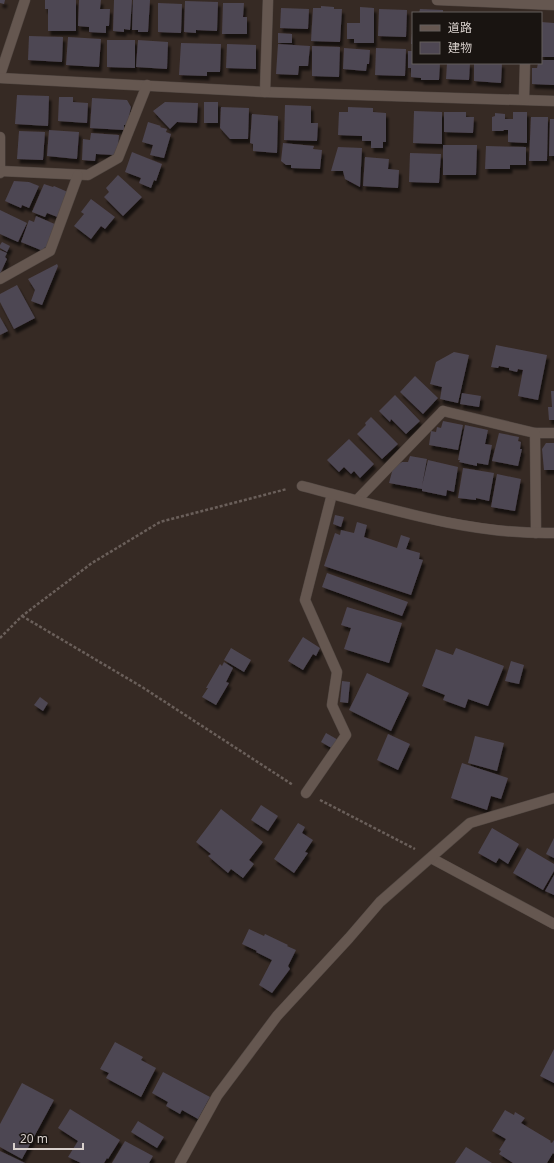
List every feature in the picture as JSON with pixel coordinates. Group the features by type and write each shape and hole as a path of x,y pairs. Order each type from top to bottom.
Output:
{"street":[{"path":"0,75 25,0"},
{"path":"265,92 268,0"},
{"path":"437,0 527,6 554,4"},
{"path":"524,99 525,64"},
{"path":"0,78 265,92 554,101"},
{"path":"0,136 0,172 88,175 118,158 147,85"},
{"path":"0,279 50,251 78,175"},
{"path":"358,500 443,411 535,433 554,433"},
{"path":"535,433 536,533"},
{"path":"302,486 423,516 481,528 536,533 554,533"},
{"path":"306,794 346,735 332,705 337,672 305,600 332,494"},
{"path":"180,1163 217,1096 278,1016 380,902 470,823 554,798"},
{"path":"431,858 554,924"}],"path":[{"path":"0,638 22,616 92,563 160,522 302,486"},
{"path":"22,616 142,687 306,794 431,858"}],"building":[{"path":"0,0 5,0 4,4 0,3"},
{"path":"45,0 76,0 76,31 48,31 48,9 45,9"},
{"path":"79,0 101,0 100,9 110,9 109,26 106,26 106,33 89,32 89,27 78,26"},
{"path":"114,0 132,0 130,30 124,29 124,32 113,31"},
{"path":"133,0 150,0 148,32 138,32 138,30 132,30"},
{"path":"185,1 218,2 217,31 196,30 196,33 184,32"},
{"path":"158,3 182,4 181,33 158,32"},
{"path":"223,3 244,3 243,17 247,17 247,34 222,34"},
{"path":"321,6 342,9 340,42 311,41 313,8 321,8"},
{"path":"360,7 374,8 374,43 354,43 354,39 347,39 347,23 360,23"},
{"path":"281,8 309,9 308,29 280,28"},
{"path":"379,9 407,10 406,37 378,36"},
{"path":"420,9 443,10 443,12 419,12"},
{"path":"542,22 554,23 554,57 542,57"},
{"path":"278,33 292,34 292,43 278,43"},
{"path":"29,36 63,37 62,62 28,60"},
{"path":"68,37 101,39 99,67 66,65"},
{"path":"107,40 135,40 135,68 107,67"},
{"path":"138,40 168,42 167,69 136,67"},
{"path":"181,43 221,44 220,72 207,72 207,76 179,75"},
{"path":"227,44 256,45 256,69 226,68"},
{"path":"278,44 310,46 308,66 299,66 298,75 276,74"},
{"path":"312,46 340,47 339,77 312,76"},
{"path":"344,48 370,50 369,64 367,64 366,71 343,69"},
{"path":"376,48 406,49 405,76 375,75"},
{"path":"408,51 412,51 412,64 440,64 439,80 421,80 421,78 411,77 411,68 408,68"},
{"path":"542,60 554,60 554,85 532,84 532,68 537,68 538,64 542,64"},
{"path":"447,64 470,64 469,80 446,79"},
{"path":"474,64 502,64 501,83 474,81"},
{"path":"17,95 49,96 48,126 15,124"},
{"path":"59,97 73,97 73,102 88,103 87,123 58,121"},
{"path":"92,98 127,100 131,107 127,125 124,125 124,130 90,128"},
{"path":"165,102 198,103 197,123 177,122 170,129 153,111"},
{"path":"204,102 218,102 218,123 204,123"},
{"path":"285,105 311,106 311,123 318,123 317,141 284,140"},
{"path":"221,107 249,108 248,139 230,139 220,128"},
{"path":"348,107 373,108 373,112 386,113 386,142 383,142 383,148 371,148 371,141 362,141 362,136 338,135 339,112 348,112"},
{"path":"414,111 442,112 442,144 413,143"},
{"path":"444,112 466,112 466,117 474,117 473,133 444,132"},
{"path":"513,112 527,112 527,143 508,142 508,130 492,131 492,117 495,116 495,113 505,114 505,119 513,119"},
{"path":"252,114 278,116 277,153 253,151 253,144 250,143"},
{"path":"531,117 548,117 547,161 529,161"},
{"path":"550,119 554,119 554,156 549,156"},
{"path":"148,122 167,129 166,132 171,134 164,158 150,155 153,145 142,142"},
{"path":"49,130 79,132 77,159 47,156"},
{"path":"19,131 45,132 43,160 17,159"},
{"path":"91,133 119,135 118,147 114,155 96,154 95,161 82,160 83,139 90,140"},
{"path":"283,143 314,146 313,149 322,150 320,169 291,168 291,165 286,165 281,161"},
{"path":"443,145 477,145 476,175 443,175"},
{"path":"486,146 526,147 526,165 510,165 510,169 485,169"},
{"path":"338,147 362,148 360,187 345,179 343,171 331,171"},
{"path":"132,152 162,164 156,181 154,180 151,188 139,183 141,178 125,172"},
{"path":"410,153 441,154 439,183 409,182"},
{"path":"365,157 389,159 388,169 399,170 398,188 363,186"},
{"path":"118,175 142,197 123,216 104,197 109,192 106,188"},
{"path":"14,181 29,182 39,186 29,208 22,205 21,208 5,201"},
{"path":"44,184 54,186 70,193 60,218 47,213 45,217 32,212"},
{"path":"91,199 115,217 105,229 101,226 91,239 74,226 84,214 81,212"},
{"path":"0,210 27,223 18,242 0,234"},
{"path":"36,216 57,225 47,248 45,247 43,251 21,242 29,220 34,222"},
{"path":"2,242 10,246 7,252 0,248"},
{"path":"0,250 7,253 5,257 7,259 0,274"},
{"path":"57,264 58,266 42,305 31,301 35,290 28,279"},
{"path":"17,285 35,318 14,329 0,302 0,294"},
{"path":"0,317 8,331 0,335"},
{"path":"496,345 547,355 538,400 518,396 523,370 518,369 517,372 509,370 509,368 499,366 498,368 491,367"},
{"path":"454,352 469,355 458,403 440,399 442,387 430,384 436,362"},
{"path":"415,376 438,398 423,414 400,392"},
{"path":"551,391 554,391 554,420 549,420 548,407 552,407"},
{"path":"462,393 481,396 479,407 460,404"},
{"path":"395,395 420,421 406,434 391,419 390,422 379,411"},
{"path":"371,417 398,444 382,459 357,434 366,425 365,423"},
{"path":"443,421 463,425 458,450 429,445 431,431 436,432 437,427 441,428"},
{"path":"465,425 488,430 485,444 492,445 488,465 477,463 477,466 459,462 460,460 458,460"},
{"path":"499,433 519,437 518,441 521,442 520,449 522,449 518,466 492,461"},
{"path":"349,439 374,464 360,478 354,471 351,474 344,467 339,472 327,460"},
{"path":"546,443 554,443 554,470 544,470 542,449"},
{"path":"410,456 427,459 422,486 428,460 458,467 454,492 447,490 446,496 422,491 422,489 389,483 393,468 402,462 408,462"},
{"path":"463,468 494,473 489,501 476,498 476,500 458,498"},
{"path":"497,474 521,479 515,511 491,507"},
{"path":"335,515 344,517 341,527 333,524"},
{"path":"357,522 367,525 364,537 397,548 401,535 410,538 406,549 420,553 419,559 423,560 411,595 324,566 335,533 340,535 341,530 354,533"},
{"path":"327,573 408,602 402,616 322,587"},
{"path":"347,607 402,623 389,663 344,649 351,628 341,625"},
{"path":"303,637 320,648 316,656 313,654 303,670 288,661"},
{"path":"231,648 251,660 244,672 224,660"},
{"path":"456,648 504,666 488,706 468,699 465,708 443,700 445,695 422,686 436,649 453,655"},
{"path":"511,661 524,665 519,684 505,681"},
{"path":"224,662 233,668 226,682 229,683 216,705 202,697 220,664 222,666"},
{"path":"367,673 409,693 391,731 349,710"},
{"path":"342,681 350,682 348,703 340,702"},
{"path":"40,697 48,703 43,711 34,705"},
{"path":"326,733 340,741 335,750 321,742"},
{"path":"388,734 410,744 398,770 377,760"},
{"path":"475,736 504,743 497,771 468,763"},
{"path":"462,763 508,778 501,799 491,796 487,810 451,798"},
{"path":"261,805 278,816 268,831 251,820"},
{"path":"221,809 263,842 249,860 254,864 243,878 231,869 228,873 208,856 211,854 196,842"},
{"path":"298,823 305,827 302,833 313,840 305,852 308,853 294,873 274,859"},
{"path":"492,828 519,844 508,864 499,858 496,863 478,853"},
{"path":"554,838 554,858 546,854"},
{"path":"527,848 554,864 554,871 543,890 513,873"},
{"path":"554,875 554,895 545,891"},
{"path":"249,929 264,936 265,934 296,950 288,966 290,969 272,993 259,985 272,960 242,944"},
{"path":"115,1042 143,1057 141,1060 156,1068 141,1097 106,1078 109,1073 100,1069"},
{"path":"554,1049 554,1083 540,1076"},
{"path":"163,1072 210,1097 198,1119 182,1110 180,1114 166,1106 168,1102 152,1093"},
{"path":"22,1083 54,1100 22,1159 0,1147 0,1124"},
{"path":"70,1109 120,1140 104,1163 81,1163 68,1157 78,1141 58,1128"},
{"path":"505,1110 514,1115 515,1112 525,1118 521,1123 551,1141 550,1142 552,1143 554,1140 554,1154 553,1153 547,1163 513,1163 499,1154 501,1151 499,1150 506,1139 492,1131"},
{"path":"138,1121 164,1137 157,1148 131,1132"},
{"path":"125,1141 153,1156 149,1163 112,1163"},
{"path":"466,1147 492,1163 455,1163"},
{"path":"0,1151 25,1163 0,1163"}]}
